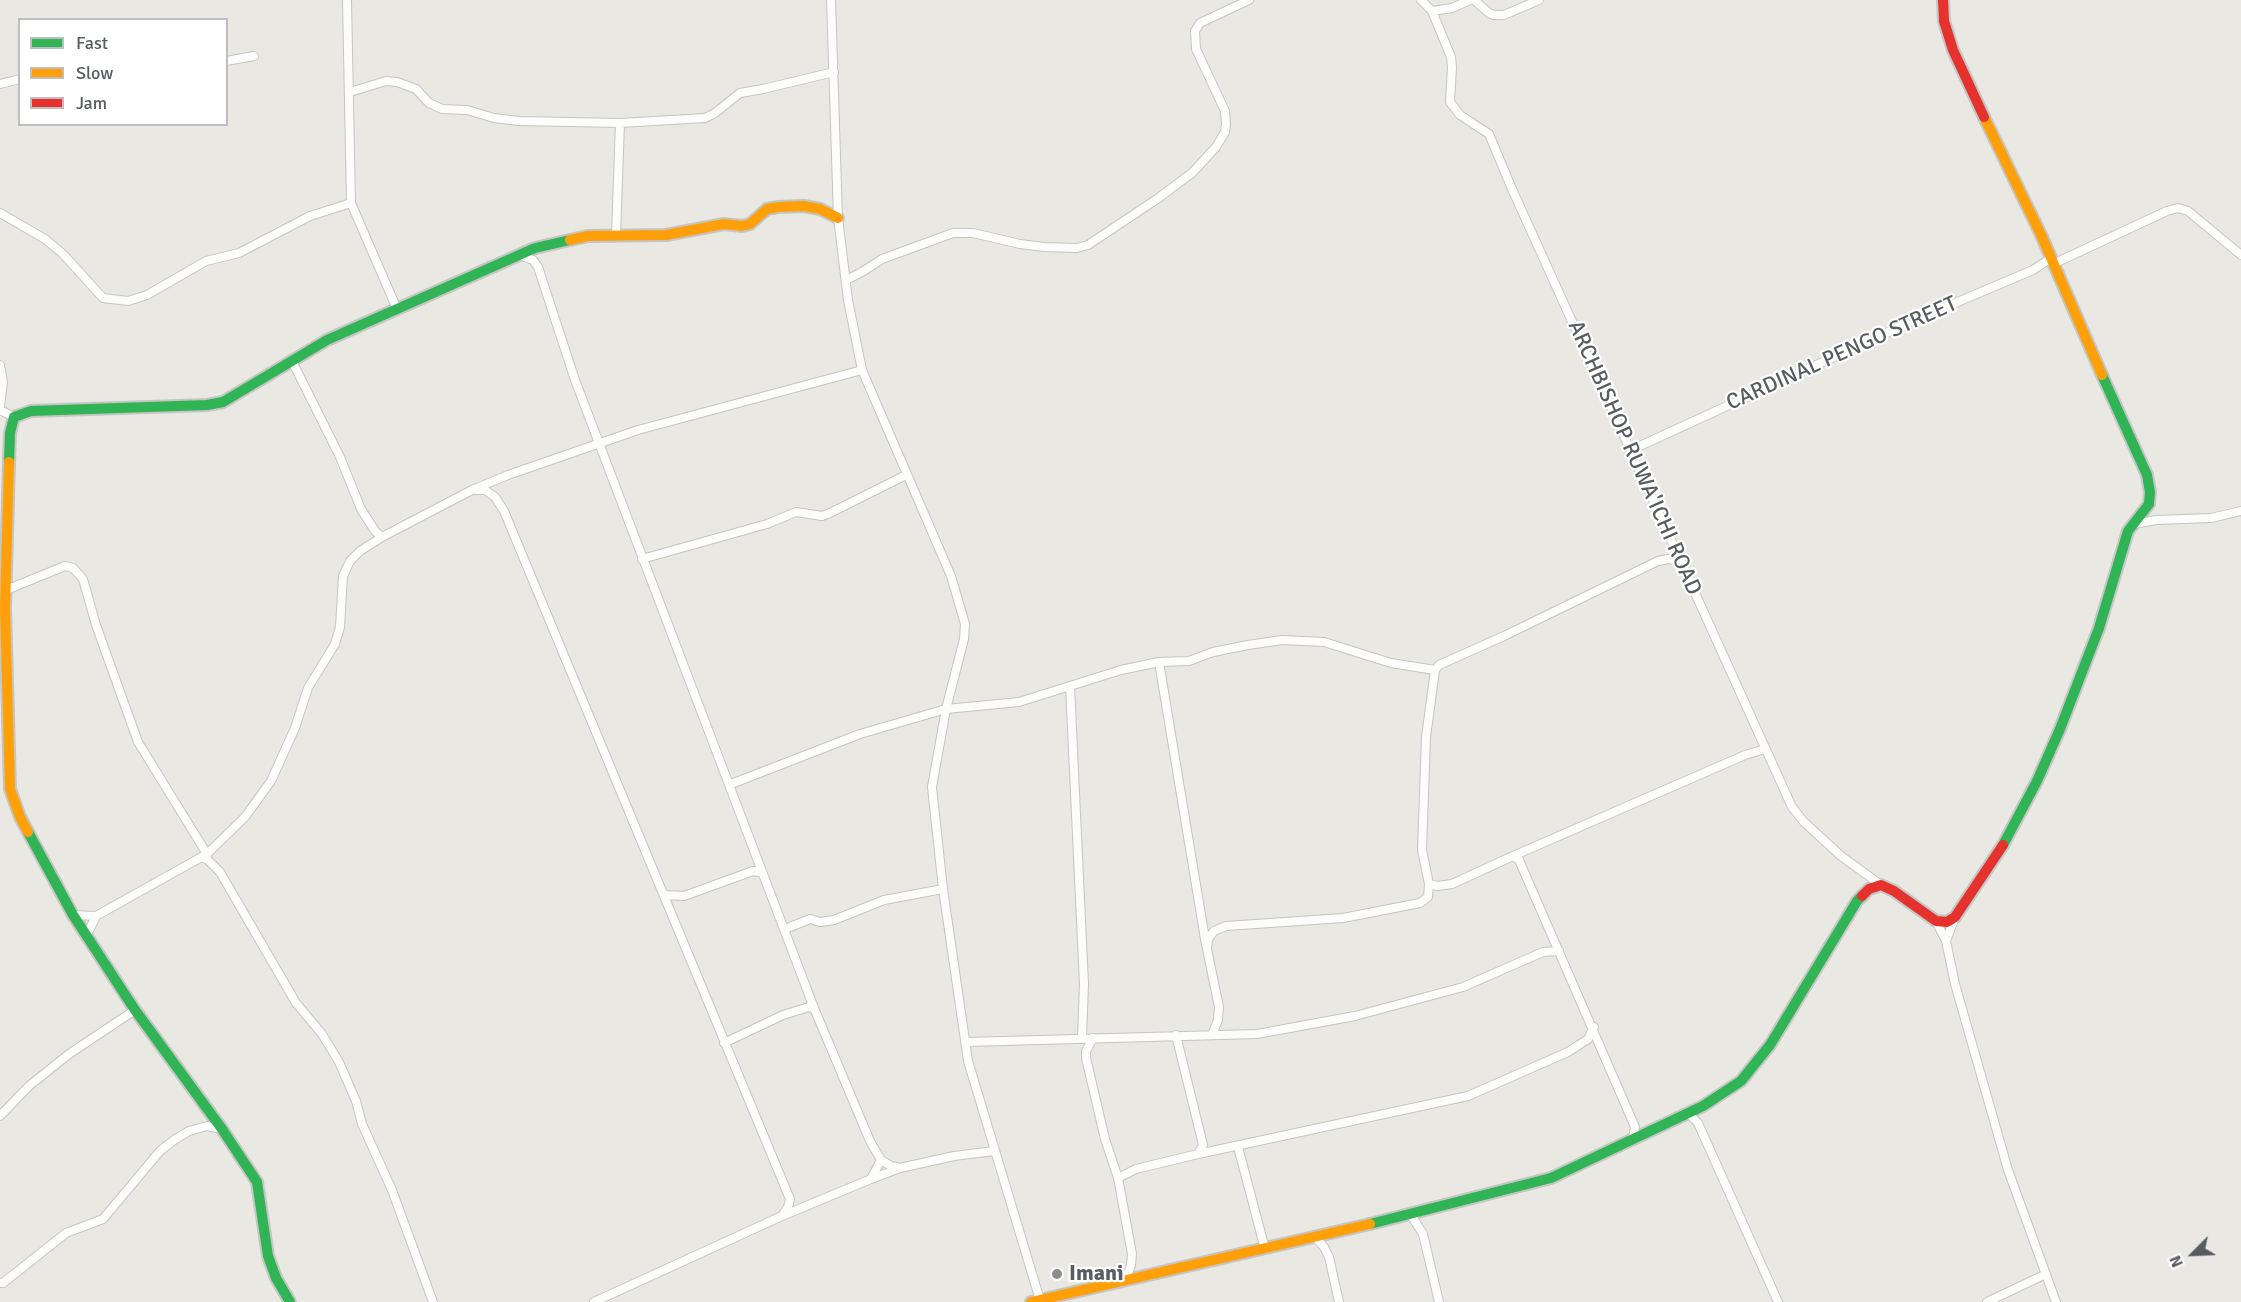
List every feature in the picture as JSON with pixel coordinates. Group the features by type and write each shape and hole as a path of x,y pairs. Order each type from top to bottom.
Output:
{"street":[{"path":"347,0 351,203 397,309"},
{"path":"831,0 838,218 862,370 951,576 965,624 964,639 946,709 932,787 943,889 968,1061 994,1151 1013,1205 1035,1301 1411,1215 1551,1178 1688,1113 1720,1096 1741,1081 1770,1045 1857,901 1869,889 1881,885 1894,891 1936,921 1946,940 1955,984 2008,1170 2056,1302"},
{"path":"846,280 882,259 953,232 973,233 1020,244 1077,248 1088,245 1157,199 1192,173 1216,147 1227,124 1225,111 1196,50 1195,32 1200,23 1249,0"},
{"path":"1421,0 1432,11 1452,8 1472,0 1489,14 1494,15 1504,15 1539,0"},
{"path":"1943,0 1944,21 1953,50 2052,261 2147,475 2150,492 2149,504 2128,531 2121,549 2099,628 2042,771 2003,846 1955,917 1946,940"},
{"name":"ARCHBISHOP RUWA'ICHI ROAD","path":"1432,11 1450,57 1452,68 1450,102 1460,115 1489,134 1792,807 1804,822 1841,856 1881,885"},
{"path":"228,61 254,56"},
{"path":"350,92 386,81 416,89 429,103 442,109 467,111 519,121 620,123 705,118 740,93 834,72"},
{"path":"0,84 18,80"},
{"path":"616,235 620,123"},
{"path":"0,213 45,239 63,254 103,298 128,301 147,295 206,261 238,254 310,216 351,203"},
{"path":"14,417 32,411 223,402 327,340 535,248 588,236 666,235 724,224 742,226 750,224 767,210 778,207 804,206 820,209 838,218"},
{"name":"CARDINAL PENGO STREET","path":"1631,450 1908,323 2167,211 2178,208 2188,211 2241,255"},
{"path":"519,255 533,260 538,267 575,380 814,1008 870,1141 881,1160 900,1168"},
{"path":"292,361 340,457 361,509 375,531 382,537"},
{"path":"0,365 3,382 0,408 14,417"},
{"path":"73,915 96,916 204,855 244,817 271,781 295,728 308,688 335,644 340,627 343,576 350,561 360,551 472,490 600,443 638,430 862,370"},
{"path":"14,417 10,433 6,590 3,610 10,789 20,817 73,915 135,1010 222,1129 257,1182 268,1256 276,1278 290,1302"},
{"path":"642,559 767,524 796,512 822,516 906,475"},
{"path":"472,490 485,490 495,497 504,511 790,1199 782,1216"},
{"path":"2134,524 2156,520 2211,518 2241,511"},
{"path":"1207,949 1208,939 1214,931 1226,926 1343,918 1420,903 1428,897 1429,884 1422,850 1426,737 1435,670 1439,665 1658,561 1668,559 1681,561"},
{"path":"6,590 65,566 73,568 83,579 96,625 138,742 204,855 220,872 296,1003 322,1034 339,1062 356,1101 362,1125 392,1190 433,1302"},
{"path":"730,784 860,734 946,709 1019,702 1121,670 1159,662 1189,661 1213,652 1282,640 1324,642 1391,663 1435,670"},
{"path":"1159,662 1207,949 1219,1007 1218,1020 1212,1035"},
{"path":"1070,686 1084,984 1082,1038"},
{"path":"1429,884 1437,886 1452,884 1745,755 1765,749"},
{"path":"1513,856 1523,866 1545,922 1594,1028 1635,1127 1633,1138"},
{"path":"665,896 691,894 753,871 764,873"},
{"path":"785,930 810,919 820,922 834,920 884,900 943,889"},
{"path":"87,935 96,916"},
{"path":"1936,921 1947,922 1955,917"},
{"path":"967,1042 1257,1034 1355,1016 1463,987 1543,952 1559,951"},
{"path":"724,1043 783,1015 809,1007 814,1008"},
{"path":"0,1116 29,1086 69,1054 135,1010"},
{"path":"1118,1178 1136,1169 1198,1154 1468,1096 1568,1052 1588,1039 1594,1028"},
{"path":"1176,1035 1202,1137 1203,1145 1198,1154"},
{"path":"1093,1038 1086,1051 1086,1058 1105,1139 1118,1178 1132,1254 1126,1279"},
{"path":"1688,1113 1698,1123 1778,1302"},
{"path":"0,1283 3,1283 66,1233 103,1219 160,1150 174,1140 189,1131 207,1126 222,1129"},
{"path":"1238,1147 1265,1249"},
{"path":"594,1302 782,1216 900,1168 954,1156 994,1151"},
{"path":"871,1179 881,1160"},
{"path":"790,1199 804,1207"},
{"path":"1411,1215 1423,1234 1440,1302"},
{"path":"1315,1237 1329,1257 1339,1302"},
{"path":"1987,1302 2046,1274"}],"traffic: fast":[{"path":"9,462 10,433 14,417 31,411 207,405 223,402 327,340 535,248 570,240"},
{"path":"2003,845 2037,781 2060,729 2099,628 2128,531 2149,504 2150,492 2147,475 2102,375"},
{"path":"28,832 73,915 135,1010 222,1129 257,1182 268,1256 276,1278 290,1302"},
{"path":"1370,1224 1551,1178 1703,1106 1741,1081 1770,1045 1862,896"}],"traffic: slow":[{"path":"1984,117 2042,237 2102,375"},
{"path":"570,240 588,236 666,235 724,224 742,226 750,224 767,209 778,207 804,206 820,209 838,218"},
{"path":"9,462 5,608 10,789 28,832"},
{"path":"1031,1302 1370,1224"}],"traffic: jam":[{"path":"1943,0 1944,21 1953,50 1984,117"},
{"path":"1862,896 1869,889 1881,885 1894,891 1936,921 1947,922 1955,917 2003,845"}],"place":[{"name":"Imani","path":"1057,1274"}]}
